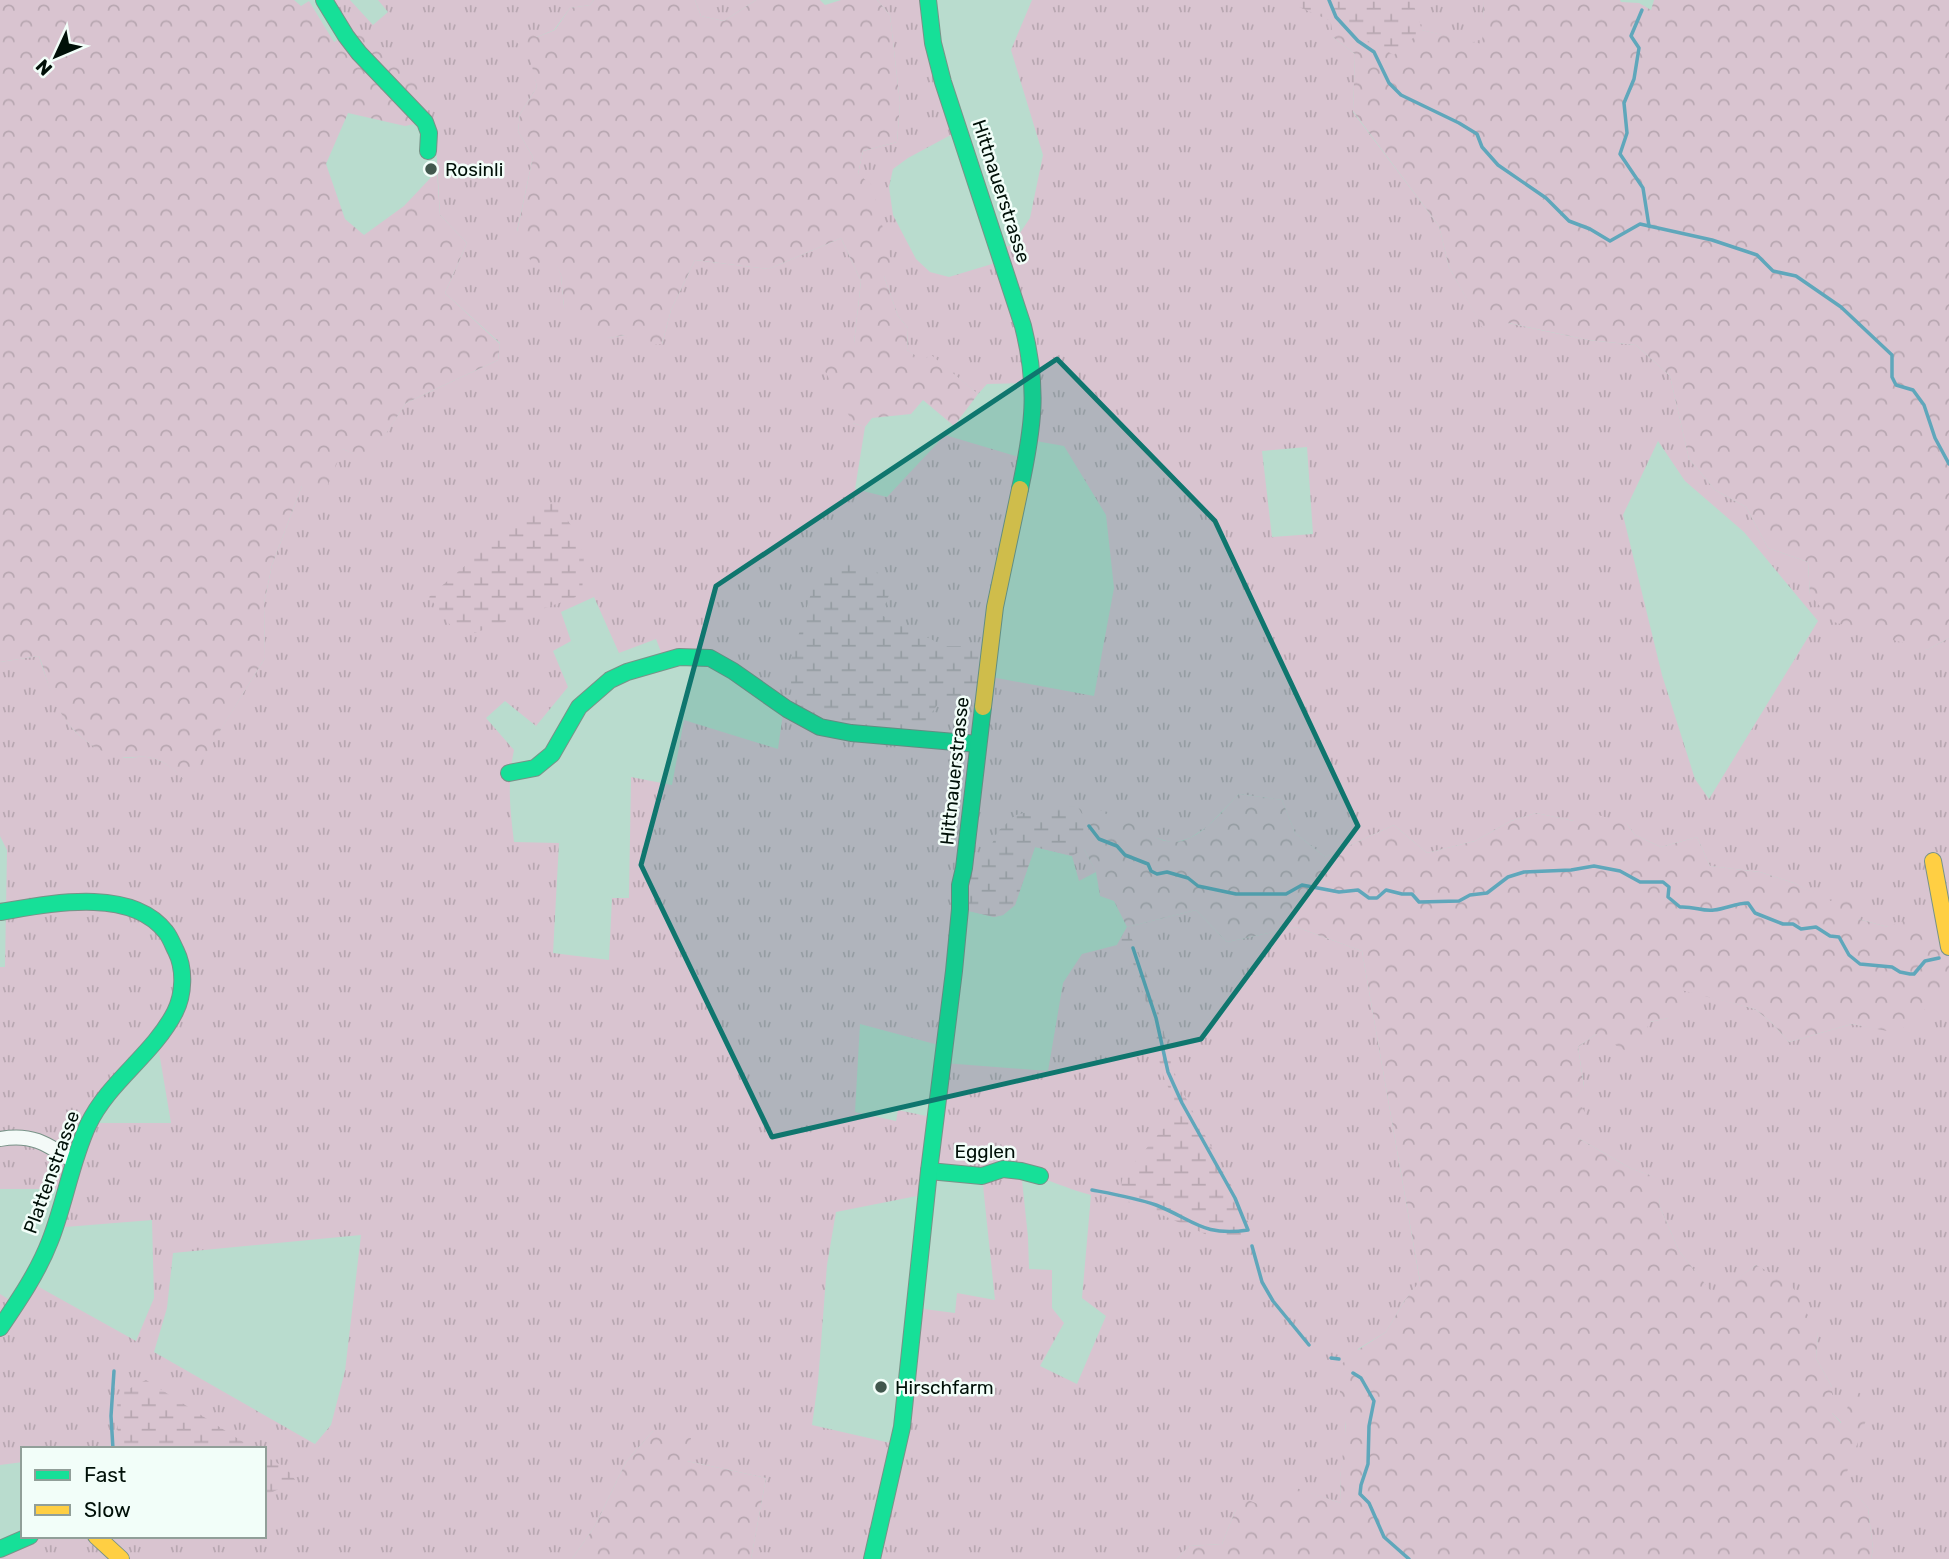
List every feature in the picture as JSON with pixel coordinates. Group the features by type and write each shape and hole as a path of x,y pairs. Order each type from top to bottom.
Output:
{"street":[{"path":"324,0 359,54 425,122 429,133 428,150"},
{"name":"Hittnauerstrasse","path":"872,1559 902,1427 929,1171 946,1047 960,885 995,607 1030,440 1034,399 1030,353 1023,326 943,82 933,43 928,0"},
{"path":"509,773 535,768 552,754 579,707 610,680 627,672 679,657 710,658 740,675 795,714 820,727 851,733 978,744"},
{"path":"1933,861 1949,947"},
{"name":"Plattenstrasse","path":"0,912 79,902 111,902 132,908 148,915 164,929 176,947 181,964 182,986 174,1014 157,1039 102,1099 88,1123 73,1161 51,1238 30,1282 0,1328"},
{"path":"0,1139 31,1138 49,1145 73,1161"},
{"name":"Egglen","path":"929,1171 982,1176 1003,1169 1040,1176"},
{"path":"0,1549 25,1538"},
{"path":"98,1538 121,1559"}],"highlighted area":[{"path":"1057,359 1215,521 1358,826 1201,1039 772,1137 641,865 716,586"}],"green space":[{"path":"0,0 294,0 301,6 309,1 334,42 346,36 368,32 417,83 425,122 405,126 348,113 326,164 345,219 364,235 404,206 437,171 440,215 467,243 445,293 500,344 498,360 406,403 368,461 343,449 324,494 302,486 272,565 264,603 265,658 188,783 159,760 109,754 81,737 60,712 39,656 0,662"},
{"path":"324,0 350,0 373,25 388,12 378,0 594,0 590,5 570,8 554,30 537,37 531,58 537,87 520,114 518,131 533,157 517,231 556,264 561,275 564,307 609,338 625,335 662,344 671,310 695,260 769,269 841,238 861,281 854,343 853,423 865,427 855,489 887,497 945,435 1026,459 986,676 1094,696 1114,588 1106,515 1064,446 1030,440 1033,383 987,384 978,394 930,355 924,362 907,350 908,328 898,316 884,276 858,174 863,151 897,142 900,103 890,15 877,0 928,0 960,130 893,169 889,187 893,215 916,259 930,272 949,277 1002,261 998,249 1012,245 1030,218 1043,155 1011,50 1032,0 1484,0 1483,45 1409,27 1333,37 1355,54 1353,112 1439,226 1449,267 1487,335 1508,323 1588,340 1636,345 1670,376 1689,459 1715,490 1746,507 1768,548 1808,562 1810,595 1927,650 1949,638 1949,938 1858,919 1794,883 1760,872 1710,866 1697,837 1661,847 1635,835 1627,824 1574,821 1536,813 1511,821 1475,841 1427,853 1394,825 1325,857 1295,833 1282,800 1239,794 1207,827 1190,838 1174,843 1153,837 1115,815 1084,849 1096,872 1079,881 1072,856 1035,847 1015,905 1003,915 994,917 961,909 946,1047 860,1024 855,1112 896,1121 898,1110 936,1118 944,1063 1048,1071 1063,983 1082,954 1117,945 1127,927 1196,910 1227,942 1296,927 1362,951 1420,1282 1405,1300 1386,1332 1358,1349 1345,1412 1346,1438 1340,1478 1341,1503 1294,1488 1270,1509 1236,1509 1222,1544 1189,1546 1177,1559 751,1559 766,1478 687,1461 653,1431 626,1462 595,1526 572,1559 0,1559 0,1549 25,1538 266,1538 266,1447 21,1447 21,1462 0,1465 0,1294 16,1304 30,1282 136,1341 154,1298 152,1220 53,1228 65,1189 0,1189 0,967 5,967 7,850 0,836 0,662 39,656 62,714 81,737 94,746 123,758 144,757 159,760 188,782 265,658 264,603 272,565 302,486 343,449 368,460 406,403 498,360 500,343 445,293 467,243 440,215 436,144 346,36","holes":["1658,441 1685,481 1744,532 1818,621 1709,799 1695,779 1662,675 1623,515","1307,447 1313,534 1272,537 1262,451","594,597 619,653 656,639 664,660 733,671 783,713 778,749 684,720 672,785 631,777 629,898 612,898 609,960 553,953 559,843 514,842 510,807 514,750 486,718 505,701 536,726 568,687 553,651 571,641 561,612","157,1040 171,1123 89,1123","930,1171 982,1176 995,1300 957,1293 955,1313 916,1308 899,1445 812,1425 827,1265 836,1212 927,1194","1021,1171 1091,1195 1082,1298 1106,1316 1077,1384 1040,1366 1064,1323 1052,1308 1052,1270 1029,1269","361,1235 345,1371 331,1425 315,1444 154,1352 167,1308 173,1253"]},
{"path":"594,0 695,0 701,16 724,21 756,0 820,0 825,5 841,0 877,0 890,15 900,103 897,142 863,151 858,174 872,185 891,260 884,276 898,316 908,328 907,350 924,361 930,354 978,394 954,426 923,400 911,414 872,418 865,427 853,423 820,362 854,343 861,281 841,238 769,269 695,260 671,310 662,344 634,347 625,335 609,338 584,332 564,307 561,275 556,265 532,264 517,232 533,157 518,131 520,114 537,87 530,58 510,34 518,27 537,37 555,30 570,8 590,5"},
{"path":"695,0 756,0 724,21 701,16"},
{"path":"1283,0 1412,0 1422,30 1394,55 1331,21"},
{"path":"1484,0 1620,0 1639,3 1651,10 1654,0 1949,0 1949,638 1927,650 1834,622 1810,595 1808,562 1768,548 1746,507 1715,490 1689,459 1670,376 1636,345 1588,340 1509,323 1487,336 1449,267 1439,226 1353,111 1355,54 1333,37 1328,3 1409,27 1482,44"},
{"path":"554,503 571,525 584,554 582,595 460,638 429,597 534,506"},
{"path":"848,562 877,572 891,590 881,615 945,646 990,646 983,707 938,704 913,739 851,733 787,709 792,698 790,663 816,577 825,579"},
{"path":"1239,794 1282,800 1295,833 1325,857 1394,825 1427,853 1475,841 1511,821 1536,813 1574,821 1592,813 1627,824 1635,835 1661,847 1697,837 1710,866 1760,872 1794,883 1831,901 1841,890 1859,896 1858,919 1888,927 1903,921 1949,938 1949,993 1944,993 1897,1033 1852,1024 1789,1042 1755,1009 1677,989 1680,1006 1668,1018 1650,1022 1633,1055 1596,1034 1578,1047 1584,1087 1576,1096 1587,1116 1578,1138 1630,1168 1658,1178 1660,1207 1679,1251 1714,1295 1756,1265 1791,1284 1818,1334 1816,1358 1832,1387 1832,1413 1841,1423 1855,1389 1872,1404 1844,1480 1868,1508 1873,1549 1871,1559 1177,1559 1189,1546 1222,1544 1236,1509 1248,1500 1270,1509 1276,1494 1293,1487 1341,1503 1340,1478 1346,1427 1337,1375 1350,1355 1386,1332 1420,1281 1362,951 1296,927 1227,942 1196,910 1127,927 1114,901 1100,896 1096,872 1084,849 1076,823 1078,807 1111,813 1161,840 1170,842 1190,838 1204,829"},
{"path":"1052,806 1078,807 1089,826 1084,849 1072,856 1035,847 1015,905 1003,915 994,917 960,909 964,868 982,865 998,831 1016,815"},
{"path":"1127,927 1152,988 1177,1081 1245,1212 1253,1237 1225,1239 1205,1234 1144,1207 1118,1199 1123,1176 1178,1111 1161,1070 1153,1023 1130,954 1117,945"},
{"path":"1677,988 1755,1009 1789,1042 1852,1024 1897,1032 1944,992 1949,993 1949,1559 1871,1559 1873,1549 1868,1508 1844,1481 1842,1423 1832,1413 1832,1387 1816,1358 1818,1334 1756,1265 1714,1296 1679,1251 1660,1207 1657,1178 1630,1168 1578,1138 1576,1096 1584,1086 1578,1047 1596,1034 1668,1018"},
{"path":"146,1380 251,1447 118,1447 117,1395"},
{"path":"653,1431 691,1438 687,1461 766,1478 751,1559 572,1559 595,1526 626,1462"},
{"path":"266,1456 287,1469 296,1481 266,1495"}],"waterway":[{"path":"1329,0 1336,17 1358,41 1374,52 1389,83 1401,95 1477,134 1482,147 1498,165 1546,198 1569,221 1610,241 1640,224 1712,240 1757,255 1773,271 1796,276 1841,307 1892,355 1892,377 1896,385 1913,390 1924,405 1935,438 1949,464"},
{"path":"1642,10 1631,36 1639,48 1634,79 1624,103 1627,133 1620,154 1643,188 1649,226"},
{"path":"1089,826 1099,839 1117,846 1125,855 1148,864 1151,871 1157,874 1167,872 1188,878 1198,886 1236,894 1286,894 1302,885 1339,892 1358,890 1369,898 1377,898 1386,890 1412,894 1419,902 1459,901 1470,895 1487,893 1508,877 1524,872 1594,866 1620,871 1640,882 1663,882 1669,887 1668,897 1680,907 1710,910 1748,903 1755,913 1783,924 1793,924 1801,929 1816,927 1830,936 1839,937 1849,955 1860,964 1892,967 1900,972 1914,974 1925,961 1939,958"},
{"path":"1092,1190 1156,1205 1209,1229 1233,1232 1248,1230 1235,1198 1182,1103 1168,1072 1156,1018 1133,948"},
{"path":"1252,1246 1262,1282 1273,1301 1309,1345"},
{"path":"1331,1358 1339,1359"},
{"path":"113,1447 111,1416 114,1371"},
{"path":"1353,1373 1361,1378 1374,1401 1369,1426 1368,1464 1360,1494 1369,1503 1384,1537 1409,1559"}],"traffic: fast":[{"path":"324,0 359,53 425,122 429,133 428,151"},
{"path":"928,0 933,43 943,82 1023,326 1028,349 1033,389 1031,427 1020,489"},
{"path":"509,773 535,768 552,754 579,707 610,680 627,672 679,657 710,658 787,709 820,727 851,733 978,744"},
{"path":"872,1559 902,1427 929,1171 954,971 960,885 983,707"},
{"path":"0,912 41,905 88,902 111,903 132,908 151,918 167,934 179,958 182,982 178,1005 166,1027 107,1095 88,1125 45,1252 28,1286 0,1328"},
{"path":"929,1171 982,1176 1003,1169 1040,1176"},
{"path":"0,1549 25,1538"}],"traffic: slow":[{"path":"983,707 995,607 1020,489"},
{"path":"1933,861 1949,947"},
{"path":"98,1538 121,1559"}],"place":[{"name":"Rosinli","path":"431,169"},
{"name":"Hirschfarm","path":"881,1387"}]}
